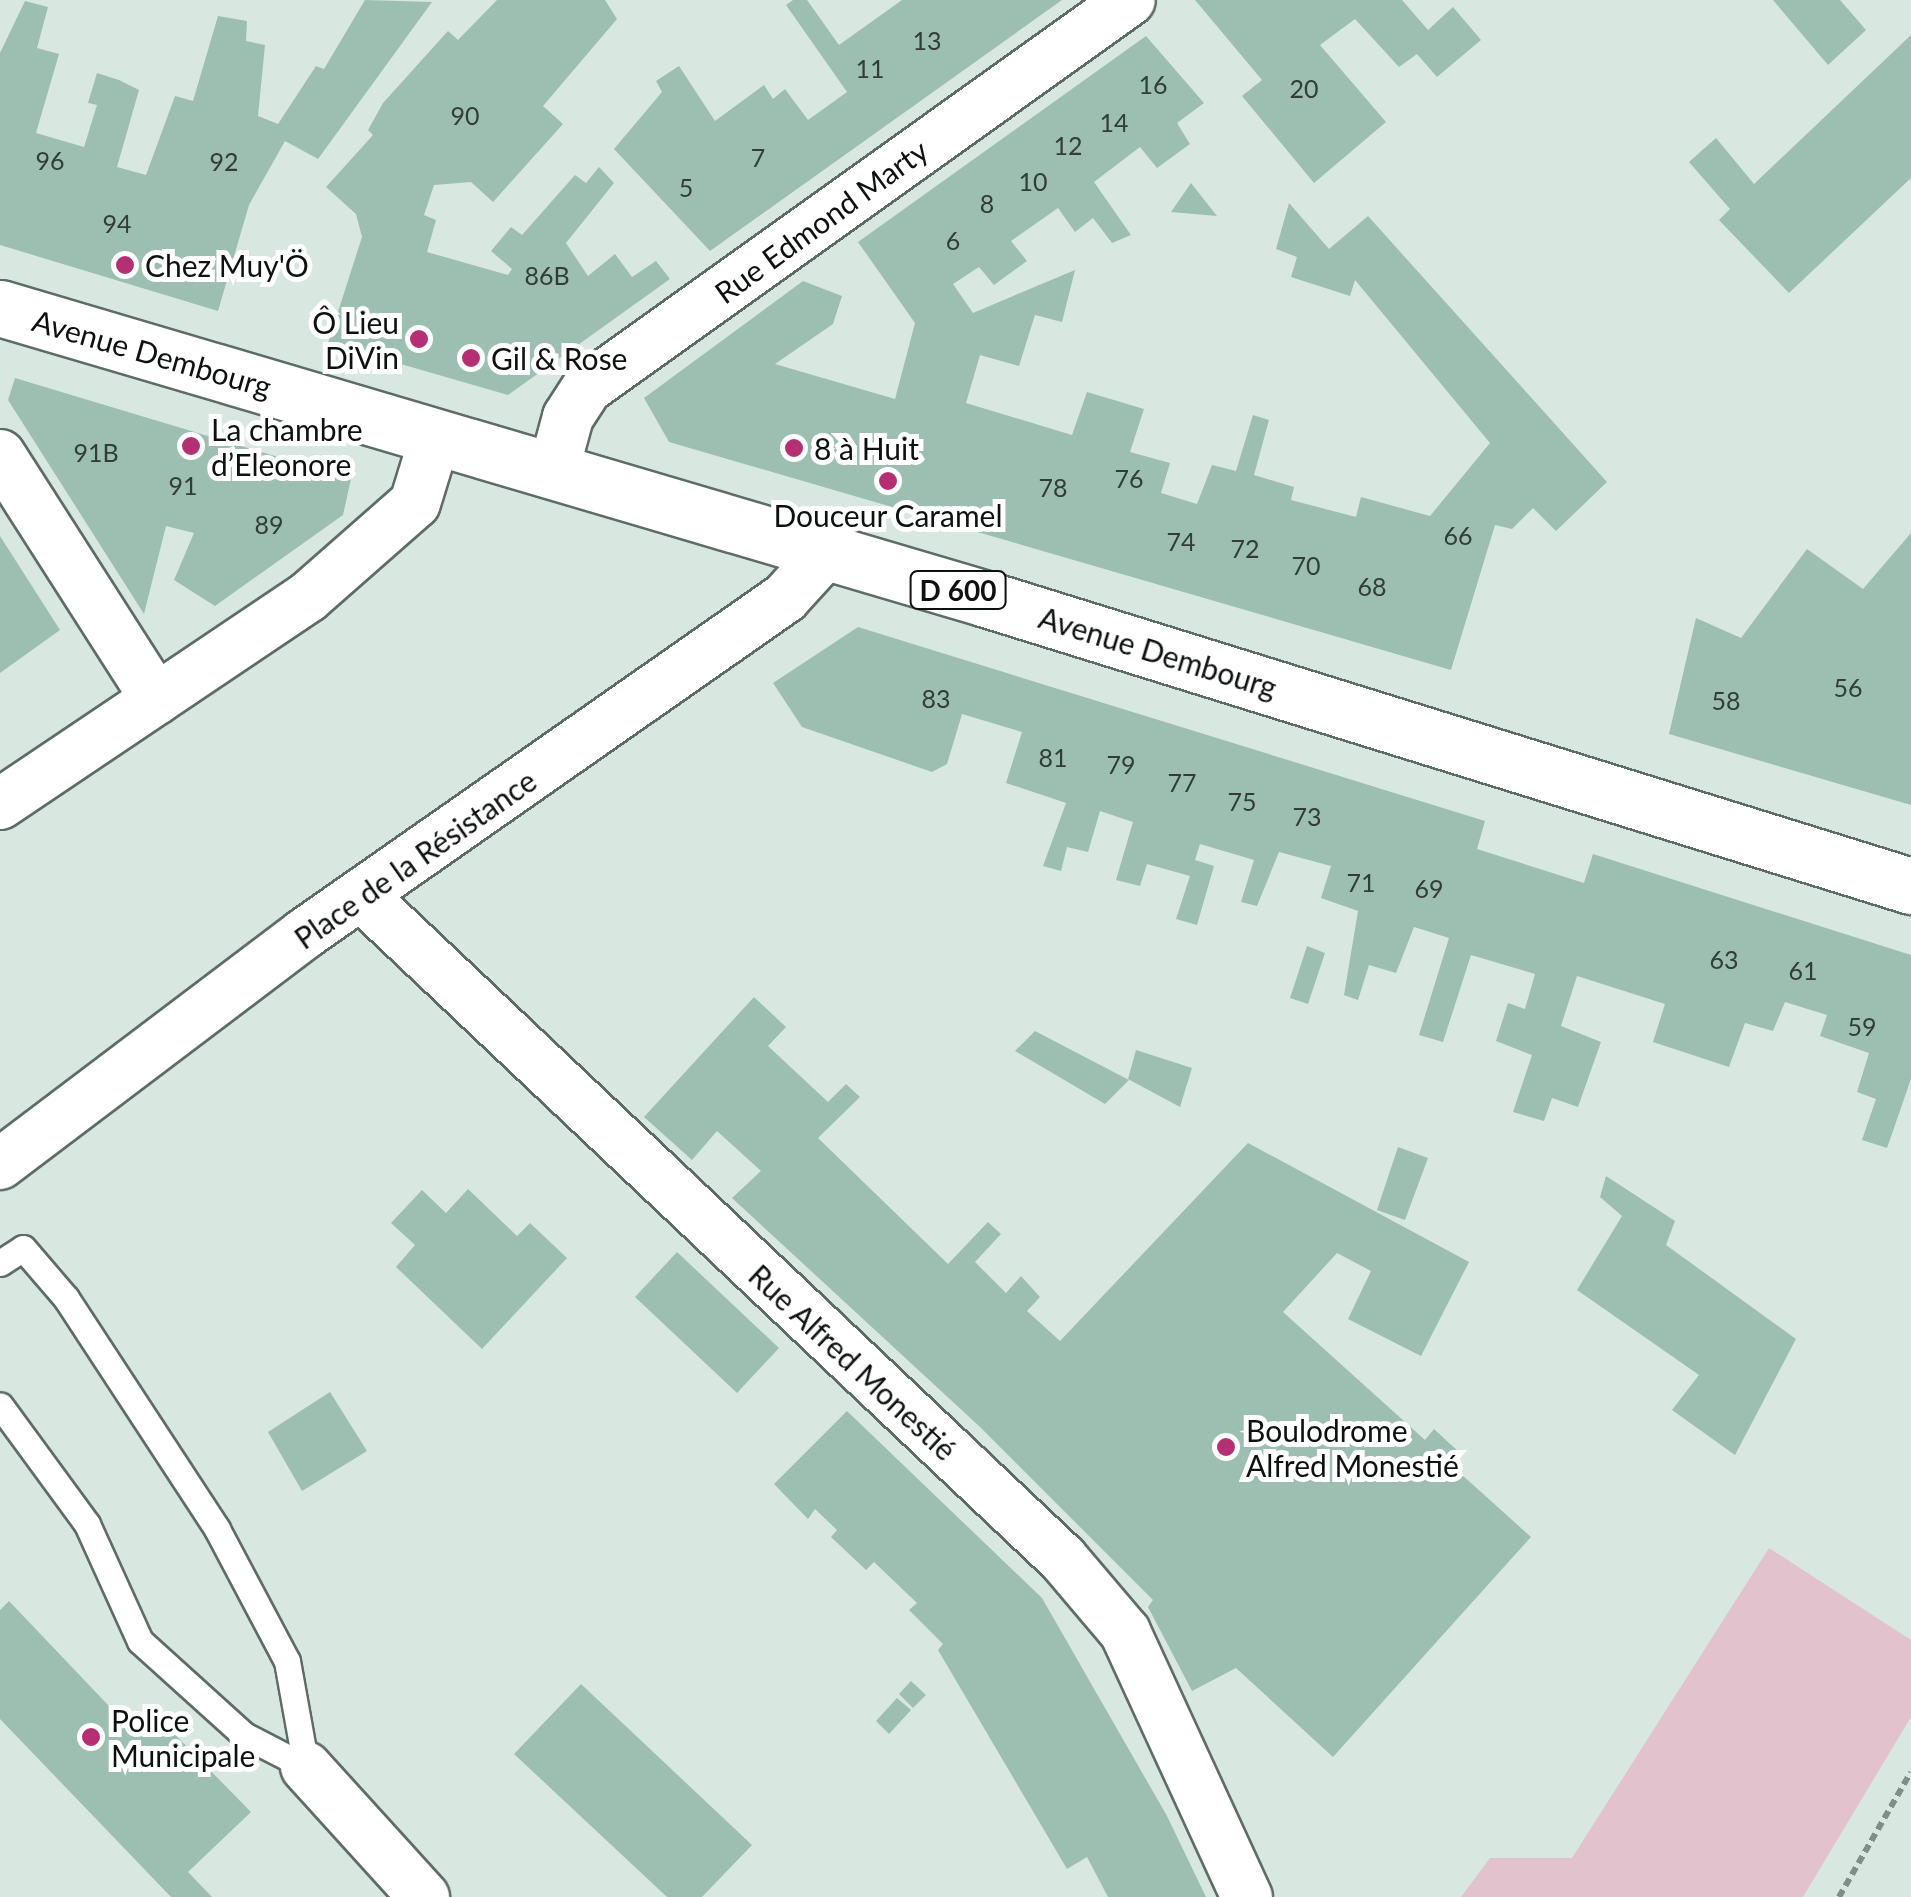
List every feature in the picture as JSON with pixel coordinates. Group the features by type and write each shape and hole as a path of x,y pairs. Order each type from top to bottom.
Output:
{"main road":[{"name":"Avenue Dembourg","path":"0,308 827,552 1911,886"}],"street":[{"name":"Rue Edmond Marty","path":"553,472 568,416 587,388 1130,0"},
{"path":"0,804 308,597 415,504 435,438"},
{"path":"0,454 156,700"},
{"name":"Place de la Résistance","path":"0,1164 304,934 364,898 785,598 827,552"},
{"name":"Rue Alfred Monestié","path":"364,898 1063,1559 1125,1632 1247,1897"},
{"path":"306,1767 424,1897"}],"lane":[{"path":"0,1262 22,1248 66,1298 217,1529 287,1662 306,1767"},
{"path":"0,1405 87,1524 140,1640 244,1735 306,1767"}],"path":[{"path":"1839,1897 1911,1772"}],"shaded area":[{"path":"1769,1548 1911,1640 1911,1717 1803,1897 1461,1897 1490,1858 1572,1858"}],"building":[{"path":"365,0 432,2 318,159 285,141 249,205 218,311 0,245 0,53 25,1 48,7 37,48 59,54 36,133 84,147 97,105 88,103 97,73 119,80 139,90 117,167 146,175 175,96 193,101 218,16 247,21 246,41 265,45 258,116 278,124 316,66 324,69"},
{"path":"497,0 605,0 617,19 543,106 563,124 493,202 471,182 434,185 424,215 436,220 427,252 508,275 512,269 491,251 511,227 522,235 575,175 586,183 599,167 614,183 566,243 588,276 615,254 632,277 656,261 670,279 508,395 328,343 362,237 356,214 326,187 373,135 368,130 383,103 448,31 458,40"},
{"path":"793,0 807,0 839,45 902,0 1062,0 710,251 614,149 662,92 656,81 679,66 715,121 764,85 773,99 785,89 808,120 847,92 786,5"},
{"path":"1195,0 1402,0 1428,30 1453,7 1481,40 1437,77 1417,54 1399,67 1355,19 1320,45 1386,122 1314,183 1242,96 1262,80"},
{"path":"1773,0 1840,0 1866,30 1828,65"},
{"path":"1911,35 1911,178 1789,293 1719,220 1730,209 1689,162 1716,138 1754,184"},
{"path":"1146,36 1204,103 1177,123 1190,144 1157,168 1140,147 1094,182 1131,235 1112,243 1093,218 1075,232 1058,208 1011,241 1027,261 994,285 979,267 953,284 973,313 1075,270 1062,322 1035,315 1019,366 980,355 966,403 1072,435 1087,392 1144,409 1130,452 1170,463 1161,493 1197,504 1212,465 1236,471 1253,415 1269,420 1254,475 1294,487 1291,500 1356,517 1361,497 1430,516 1490,443 1355,280 1350,296 1291,277 1297,257 1276,249 1289,203 1329,249 1368,216 1607,482 1556,531 1533,508 1512,529 1495,525 1451,670 669,442 644,398 803,281 842,296 833,324 775,364 895,399 915,323 858,242"},
{"path":"1191,183 1217,216 1171,212"},
{"path":"15,378 351,479 343,515 215,606 174,580 194,533 166,526 144,614 8,400"},
{"path":"1911,533 1911,805 1669,734 1696,618 1741,638 1807,549 1863,589"},
{"path":"0,536 60,630 0,673"},
{"path":"858,627 1485,821 1477,849 1584,883 1593,854 1911,955 1911,1079 1887,1148 1862,1140 1876,1099 1857,1092 1869,1053 1820,1036 1827,1015 1785,1002 1773,1031 1745,1023 1729,1067 1653,1042 1665,1004 1577,976 1561,1026 1601,1042 1578,1107 1552,1098 1544,1121 1513,1112 1532,1055 1496,1041 1508,1003 1525,1009 1535,974 1471,955 1443,1042 1419,1035 1449,938 1414,927 1396,973 1369,965 1358,1000 1344,995 1358,911 1321,898 1331,866 1279,852 1257,906 1241,902 1254,860 1200,844 1195,860 1214,866 1197,925 1176,919 1190,876 1147,864 1140,886 1116,880 1133,822 1100,811 1088,852 1067,847 1061,871 1043,866 1066,803 1006,783 1022,732 962,714 947,764 932,772 802,727 773,683"},
{"path":"1307,946 1325,953 1308,1004 1290,998"},
{"name":"Boulodrome Alfred Monestié","path":"754,997 786,1027 768,1046 828,1102 846,1084 860,1097 818,1138 948,1264 988,1222 1001,1234 975,1262 1006,1293 1021,1276 1040,1297 1027,1311 1060,1341 1248,1143 1469,1262 1421,1356 1348,1319 1371,1271 1337,1253 1283,1312 1425,1440 1434,1429 1460,1453 1451,1465 1531,1537 1333,1757 1236,1668 1192,1691 1148,1607 1153,1600 979,1426 732,1198 761,1171 717,1131 692,1160 644,1117"},
{"path":"1035,1031 1129,1080 1105,1104 1015,1051"},
{"path":"1136,1050 1192,1068 1180,1107 1128,1079"},
{"path":"1398,1147 1428,1158 1405,1220 1377,1210"},
{"path":"1606,1176 1675,1221 1666,1245 1796,1339 1735,1455 1672,1410 1699,1375 1577,1290 1622,1216 1600,1197"},
{"path":"468,1189 517,1236 530,1223 567,1258 482,1349 396,1267 415,1245 391,1223 422,1190 446,1213"},
{"path":"677,1252 779,1348 737,1393 635,1297"},
{"path":"330,1392 367,1451 302,1491 268,1432"},
{"path":"847,1411 1042,1598 1167,1816 1206,1897 1108,1897 1087,1857 1067,1869 938,1650 943,1644 909,1610 917,1603 874,1562 866,1570 831,1537 837,1530 815,1509 808,1519 774,1484"},
{"path":"9,1601 128,1726 148,1707 251,1812 188,1872 212,1897 171,1897 0,1719 0,1610"},
{"path":"911,1681 926,1695 913,1708 899,1694"},
{"path":"581,1684 752,1845 702,1897 667,1897 514,1754"},
{"path":"897,1698 911,1710 889,1734 876,1721"}],"place":[{"name":"Chez Muy'Ö","path":"125,265"},
{"name":"Ô Lieu DiVin","path":"419,339"},
{"name":"Gil & Rose","path":"471,358"},
{"name":"La chambre d’Eleonore","path":"191,446"},
{"name":"8 à Huit","path":"794,448"},
{"name":"Douceur Caramel","path":"888,481"},
{"name":"Boulodrome Alfred Monestié","path":"1226,1447"},
{"name":"Police Municipale","path":"91,1737"}]}
